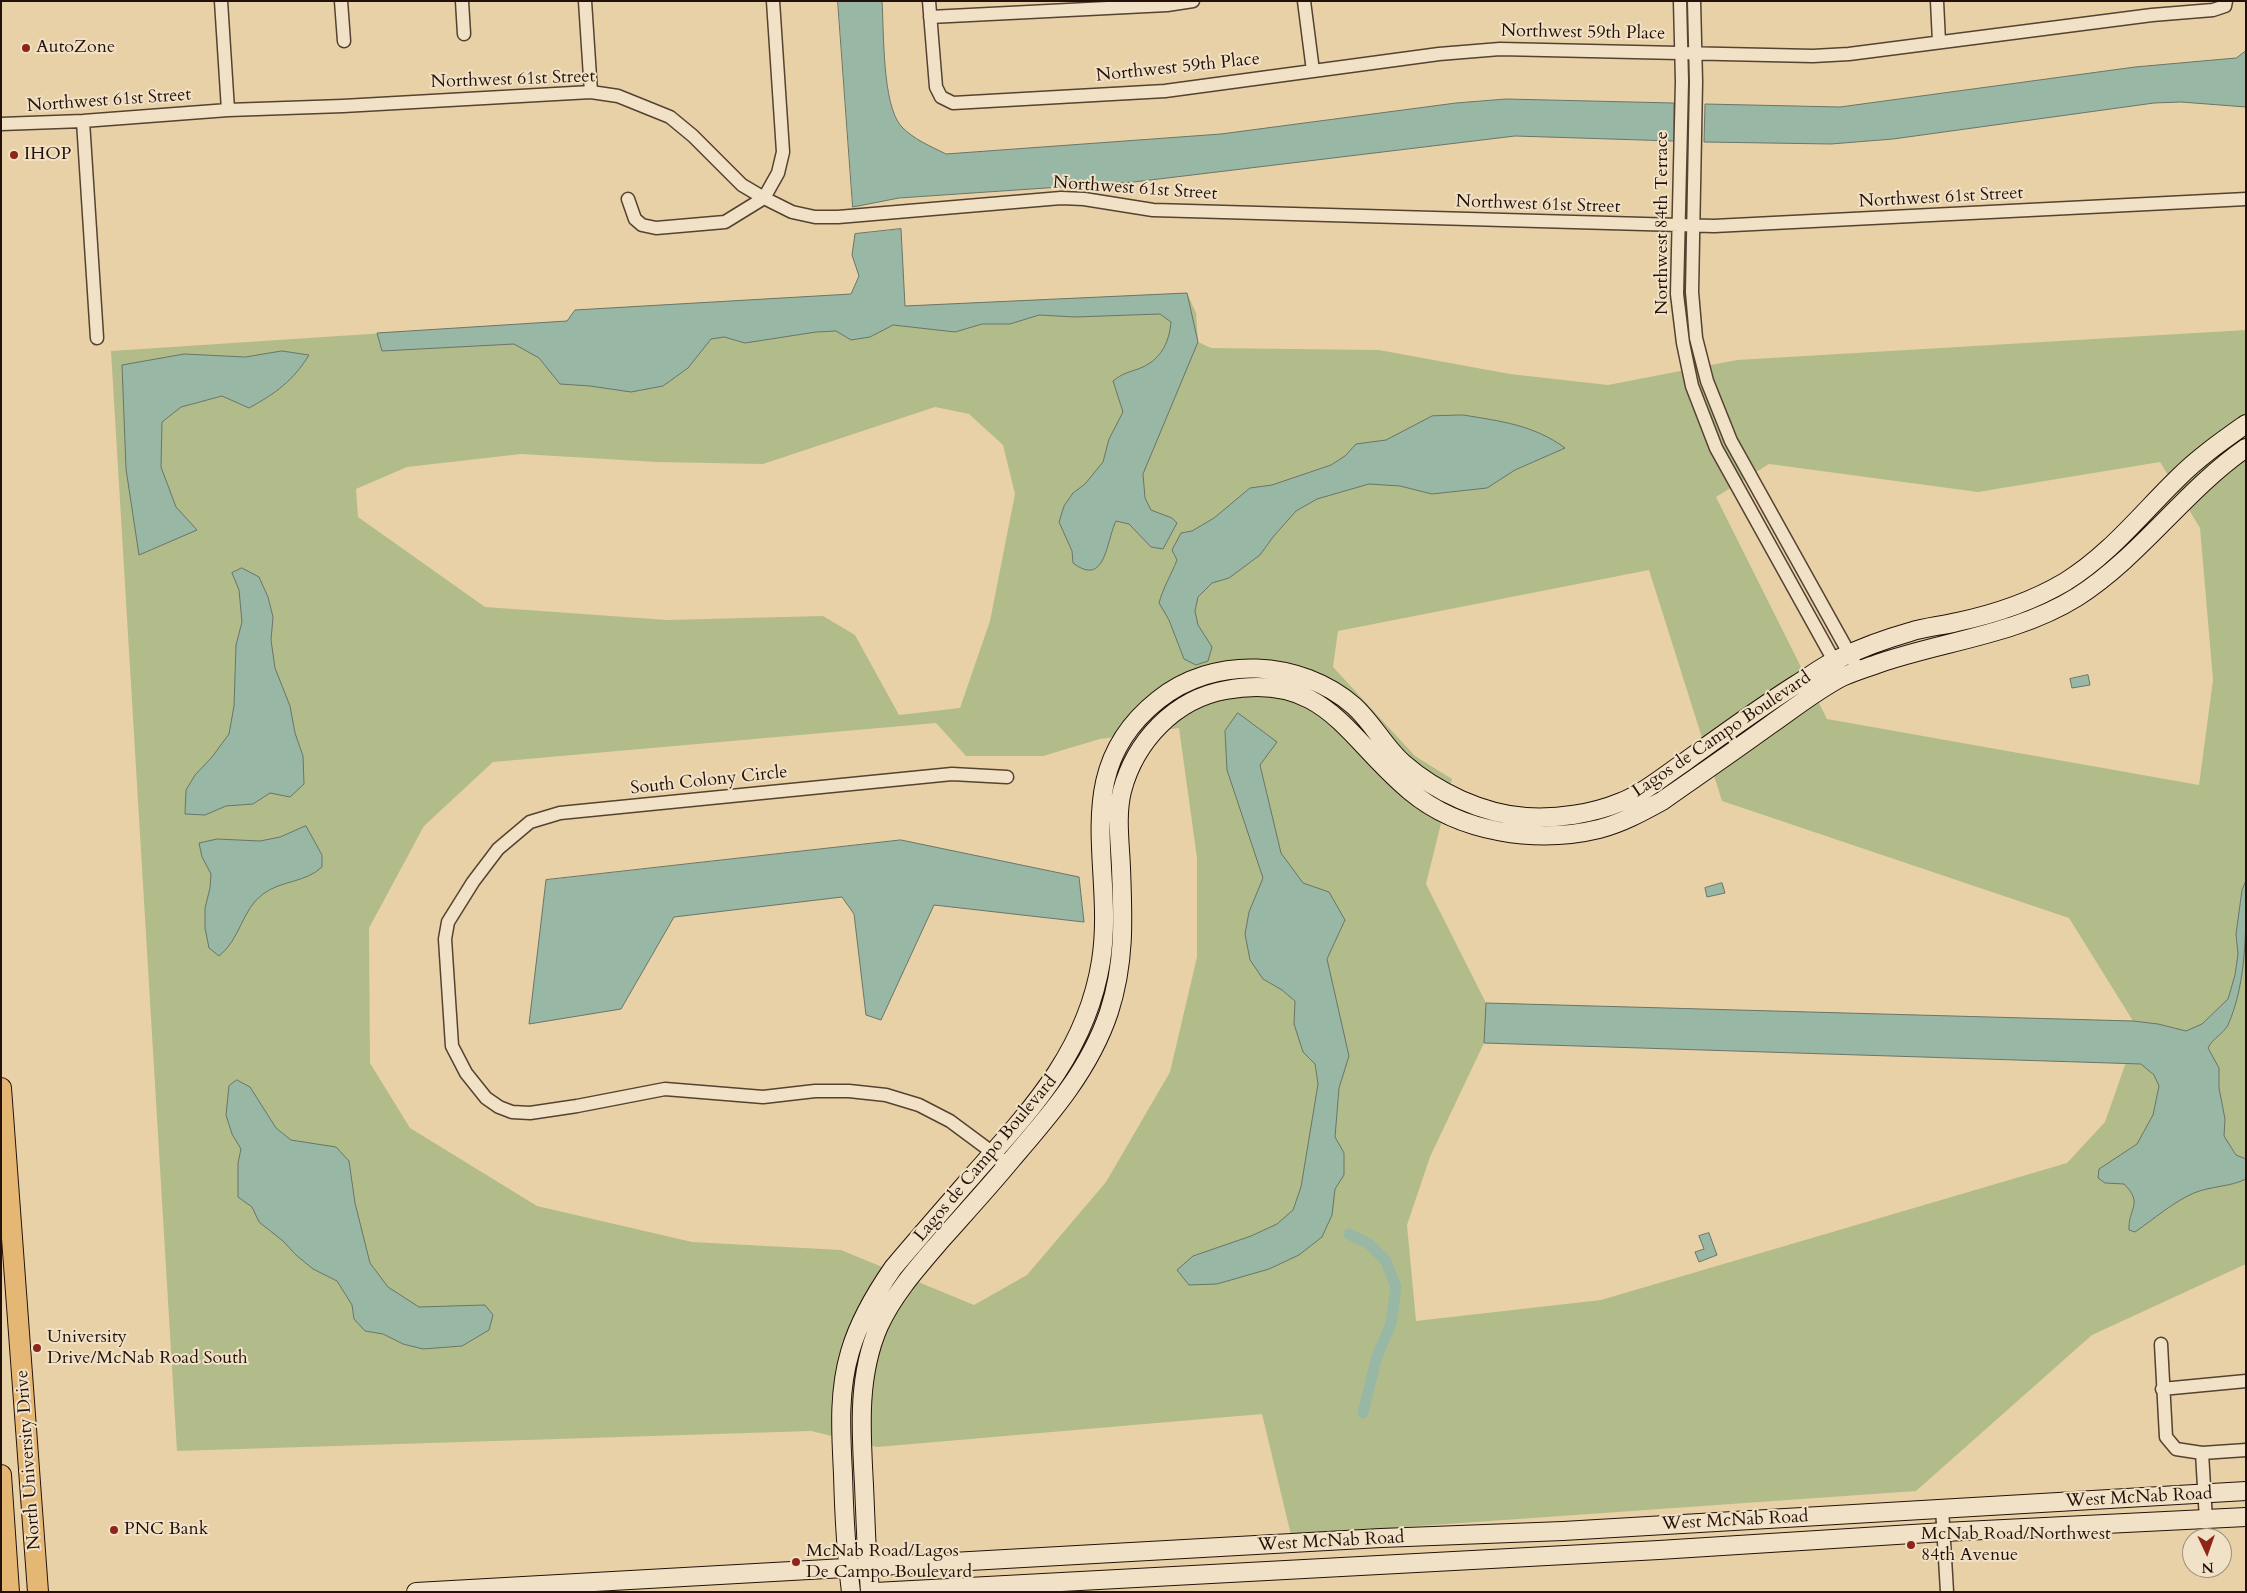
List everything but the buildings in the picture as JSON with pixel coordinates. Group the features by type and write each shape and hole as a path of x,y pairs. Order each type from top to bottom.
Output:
{"main road":[{"name":"North University Drive","path":"1,1088 38,1592"},
{"path":"1,1317 17,1301"},
{"name":"North University Drive","path":"1,1475 9,1592"}],"street":[{"path":"221,1 228,110"},
{"path":"341,1 344,41"},
{"path":"462,1 464,34"},
{"path":"585,1 591,92"},
{"path":"628,199 635,219 642,225 656,228 725,222 764,198 778,173 783,152 772,1"},
{"path":"929,1 930,17 1167,5 1193,1"},
{"path":"1304,1 1313,71"},
{"name":"Northwest 84th Terrace","path":"1680,1 1678,294 1682,342 1692,386 1716,448 1841,657 1859,671"},
{"name":"Northwest 84th Terrace","path":"1694,1 1696,52 1692,292 1696,338 1707,381 1731,441 1841,657 1842,677"},
{"path":"1937,1 1939,42"},
{"name":"Northwest 59th Place","path":"930,17 936,87 941,98 953,103 1165,91 1439,54 1500,49 1813,56 1850,54 2152,15 2213,10 2226,3"},
{"name":"Northwest 61st Street","path":"1,124 83,121 228,110 342,106 591,92 618,96 643,104 670,117 693,136 742,185 792,212 815,217 838,217 1061,198 1084,199 1153,210 1677,227 2246,199"},
{"path":"83,121 97,338"},
{"name":"Lagos de Campo Boulevard","path":"851,1592 840,1425 842,1389 850,1352 861,1320 893,1268 1032,1108 1057,1076 1076,1042 1090,1006 1102,959 1104,914 1099,821 1101,798 1115,752 1132,724 1159,698 1186,683 1220,671 1257,667 1294,673 1329,688 1353,705 1376,728 1400,761 1426,781 1455,796 1488,809 1524,817 1560,816 1594,810 1624,801 1649,787 1773,699 1841,657 1914,630 2001,611 2033,600 2066,581 2091,564 2199,459 2246,424"},
{"name":"Lagos de Campo Boulevard","path":"870,1592 861,1424 862,1390 868,1358 880,1326 912,1274 1071,1088 1093,1051 1109,1012 1122,960 1123,913 1119,823 1121,794 1133,762 1148,737 1167,718 1192,702 1222,690 1258,686 1290,692 1320,704 1340,719 1388,772 1414,795 1448,815 1483,827 1526,835 1561,835 1599,829 1633,817 1662,801 1842,677 1919,650 2007,629 2042,616 2076,597 2105,577 2151,535 2194,489 2225,462 2246,448"},
{"name":"South Colony Circle","path":"1007,777 952,774 560,813 530,822 514,833 498,848 448,922 445,939 452,1046 466,1073 486,1098 499,1107 512,1112 530,1113 666,1089 763,1098 805,1092 849,1091 886,1095 919,1105 950,1121 1008,1164"},
{"path":"1101,798 1125,783"},
{"path":"937,1216 952,1228"},
{"path":"2161,1344 2166,1437 2176,1449 2202,1453 2246,1450"},
{"path":"2162,1389 2246,1381"},
{"path":"2202,1453 2206,1520"},
{"name":"West McNab Road","path":"416,1592 648,1585 848,1568 1381,1538 1563,1532 2246,1491"},
{"path":"1942,1508 1947,1592"},
{"name":"West McNab Road","path":"875,1592 1659,1550 1944,1532 2246,1517"}],"green space":[{"path":"1187,293 1196,313 1198,342 1211,348 1379,350 1510,374 1608,385 1737,360 2246,330 2246,1264 2092,1335 1916,1491 1291,1535 1262,1414 877,1447 811,1431 177,1451 111,351 567,321 575,310 851,294 905,306","holes":["935,407 969,414 1003,445 1015,494 990,621 960,708 899,715 855,635 823,616 667,620 485,607 358,517 356,489 407,467 521,454 657,462 763,464","2160,462 2200,528 2213,680 2199,785 1827,719 1716,497 1769,464 1978,492","1649,570 1722,801 2069,918 2133,1021 1486,1003 1426,884 1452,779 1415,756 1333,667 1338,631","936,723 966,756 1043,756 1100,739 1179,728 1197,858 1197,957 1170,1072 1106,1182 1027,1275 974,1305 841,1250 692,1242 537,1206 410,1128 370,1063 369,928 424,826 493,762","1484,1043 2126,1062 2105,1122 2067,1163 1601,1300 1416,1321 1407,1225 1430,1157"]}],"shaded area":[{"path":"838,1 882,1 887,85 895,116 901,126 911,135 946,154 1221,134 1456,103 1506,99 1674,103 1674,141 1515,136 1134,182 899,198 853,207"},
{"path":"2246,51 2246,107 2181,102 2154,103 1893,139 1831,144 1704,142 1705,104 1840,107 2135,67 2236,58"},
{"path":"901,229 905,306 1187,293 1198,342 1143,474 1145,498 1151,510 1172,518 1177,523 1163,549 1151,547 1129,524 1116,521 1103,559 1092,570 1084,569 1073,563 1072,551 1059,522 1064,506 1073,493 1085,484 1103,462 1109,439 1123,412 1113,381 1122,375 1146,366 1162,351 1168,338 1171,322 1160,314 1075,317 1039,315 1010,324 982,324 955,332 893,325 870,337 851,340 836,331 816,332 745,343 724,337 711,339 688,368 663,386 631,392 560,384 539,358 514,344 382,351 377,333 567,321 575,310 851,294 859,276 852,255 855,234"},
{"path":"282,351 309,355 290,379 276,391 249,408 222,396 181,407 162,422 161,467 176,507 197,530 139,555 126,469 122,365 184,354 245,357"},
{"path":"1463,415 1529,429 1565,448 1515,470 1487,488 1432,494 1400,486 1369,484 1317,499 1296,511 1260,555 1229,578 1212,583 1198,597 1195,611 1198,625 1212,647 1208,661 1196,665 1184,659 1169,620 1159,603 1177,560 1172,550 1181,533 1192,531 1214,518 1250,488 1272,485 1331,465 1345,456 1356,444 1386,440 1432,416"},
{"path":"242,568 259,577 268,597 273,617 271,640 275,668 290,706 295,733 303,756 304,784 290,797 270,793 253,804 226,806 205,815 185,814 186,790 195,775 212,757 229,734 234,706 236,645 242,622 239,590 232,573"},
{"path":"2088,675 2090,685 2072,688 2070,679"},
{"path":"1238,713 1277,742 1260,765 1281,853 1303,883 1329,892 1345,920 1327,959 1349,1056 1339,1088 1335,1137 1344,1153 1344,1175 1335,1189 1332,1215 1322,1237 1299,1255 1269,1269 1217,1284 1189,1285 1177,1270 1193,1256 1251,1236 1277,1224 1293,1210 1301,1187 1318,1084 1315,1064 1303,1052 1294,1024 1295,1001 1282,990 1263,979 1250,960 1245,934 1249,912 1263,878 1227,770 1225,731"},
{"path":"306,826 322,855 322,867 301,879 270,889 256,900 232,942 219,956 209,948 205,928 205,908 211,874 202,857 199,843 217,839 260,841 280,837"},
{"path":"901,840 1079,877 1084,922 934,905 881,1020 866,1015 854,914 842,897 674,917 621,1009 529,1024 546,880"},
{"path":"2246,881 2244,954 2239,991 2228,1025 2208,1048 2219,1068 2219,1088 2225,1119 2224,1136 2236,1155 2246,1159 2246,1179 2234,1184 2194,1193 2171,1206 2135,1232 2129,1230 2134,1206 2130,1191 2124,1184 2105,1183 2098,1178 2099,1169 2137,1144 2153,1115 2159,1086 2154,1075 2141,1064 1484,1043 1486,1003 2133,1021 2158,1024 2186,1031 2202,1024 2228,999 2235,975 2238,954 2236,934 2242,890"},
{"path":"1722,883 1725,893 1707,897 1705,888"},
{"path":"237,1080 250,1087 276,1128 291,1140 336,1147 349,1161 355,1203 370,1263 388,1287 419,1307 485,1305 493,1315 489,1330 462,1346 423,1349 403,1344 383,1334 365,1331 354,1319 352,1305 337,1281 313,1269 296,1255 283,1241 259,1222 252,1207 238,1197 238,1163 241,1149 232,1134 226,1115 229,1086"},
{"path":"1709,1233 1717,1255 1699,1262 1695,1252 1704,1249 1699,1236"}],"waterway":[{"path":"1349,1234 1369,1244 1386,1261 1396,1287 1391,1324 1377,1356 1363,1413"}],"place":[{"name":"AutoZone","path":"26,48"},
{"name":"IHOP","path":"14,155"},
{"name":"University Drive/McNab Road South","path":"37,1348"},
{"name":"PNC Bank","path":"114,1530"},
{"name":"McNab Road/Northwest 84th Avenue","path":"1911,1545"},
{"name":"McNab Road/Lagos De Campo Boulevard","path":"796,1562"}]}
